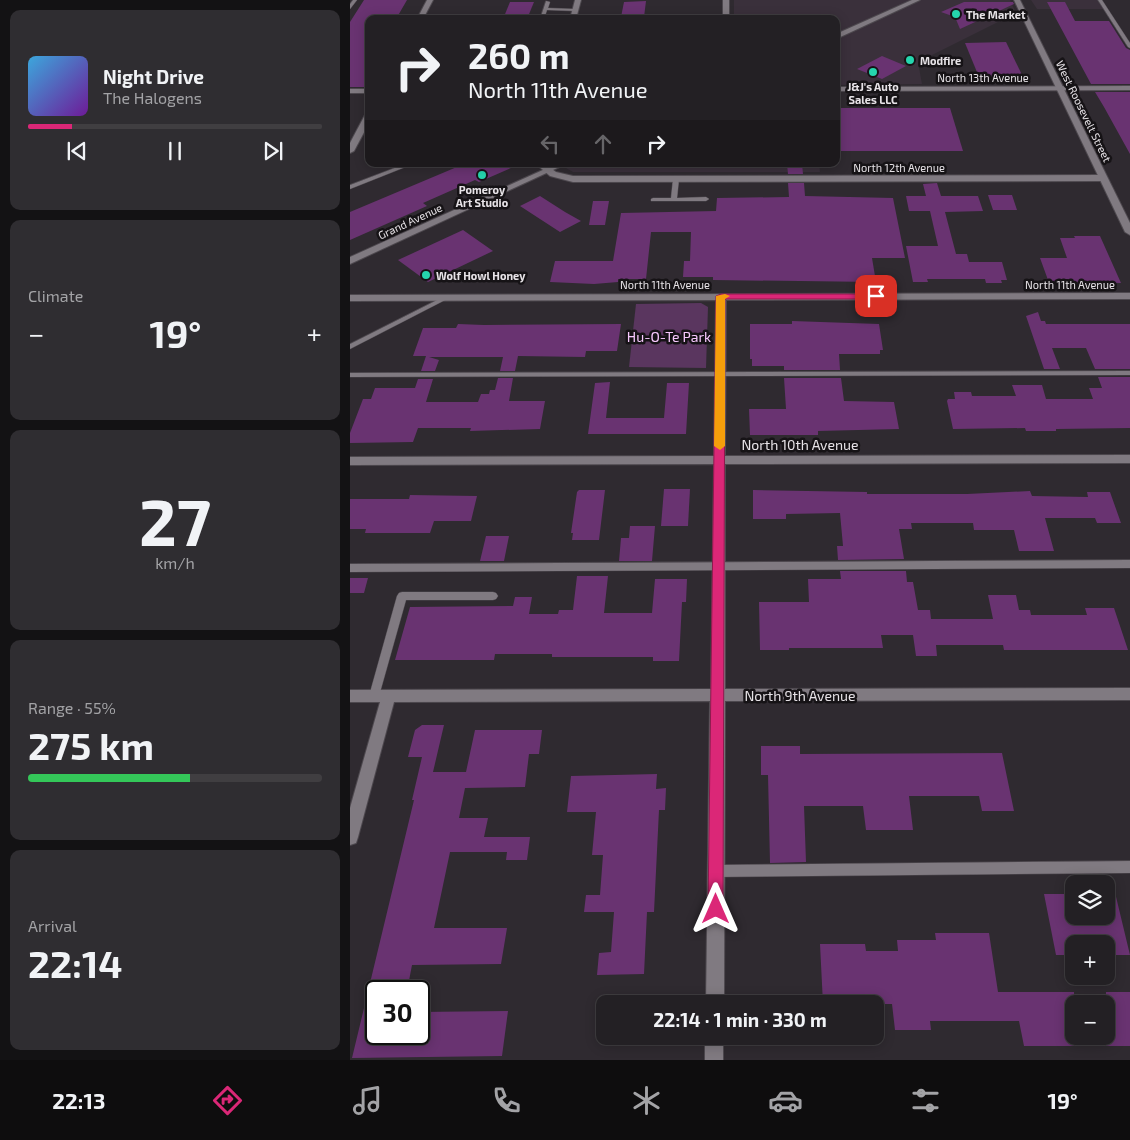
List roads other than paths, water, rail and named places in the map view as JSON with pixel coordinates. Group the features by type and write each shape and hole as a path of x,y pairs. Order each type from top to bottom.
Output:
{"street":[{"path":"422,15 430,0"},
{"path":"574,15 578,0"},
{"path":"726,0 726,15"},
{"path":"840,35 917,0"},
{"name":"West Roosevelt Street","path":"1017,0 1130,232"},
{"name":"North 13th Avenue","path":"840,88 1130,88"},
{"path":"350,91 365,91"},
{"path":"350,151 365,123"},
{"name":"North 12th Avenue","path":"544,167 563,178 573,179 1103,178"},
{"name":"Grand Avenue","path":"350,261 554,167"},
{"path":"715,995 721,296"},
{"name":"North 11th Avenue","path":"350,298 1130,296"},
{"name":"North 10th Avenue","path":"350,461 1130,459"},
{"name":"North 9th Avenue","path":"350,696 1129,696"},
{"path":"350,837 381,696"},
{"path":"714,1045 714,1060"}],"lane":[{"path":"350,8 355,0"},
{"path":"1100,0 1130,47"},
{"path":"543,15 548,2"},
{"path":"546,9 575,10"},
{"path":"350,186 402,167"},
{"path":"674,200 676,179"},
{"path":"653,200 706,199"},
{"path":"350,347 447,297"},
{"path":"350,375 1130,373"},
{"path":"350,568 1130,564"},
{"path":"381,696 402,596 493,596"},
{"path":"716,871 1130,867"}],"place":[{"name":"The Market","path":"956,14"},
{"name":"Modfire","path":"910,60"},
{"name":"J&J's Auto Sales LLC","path":"873,72"},
{"name":"Pomeroy Art Studio","path":"482,175"},
{"name":"Wolf Howl Honey","path":"426,275"}],"park label":[{"name":"Hu-O-Te Park","path":"669,336"}]}
